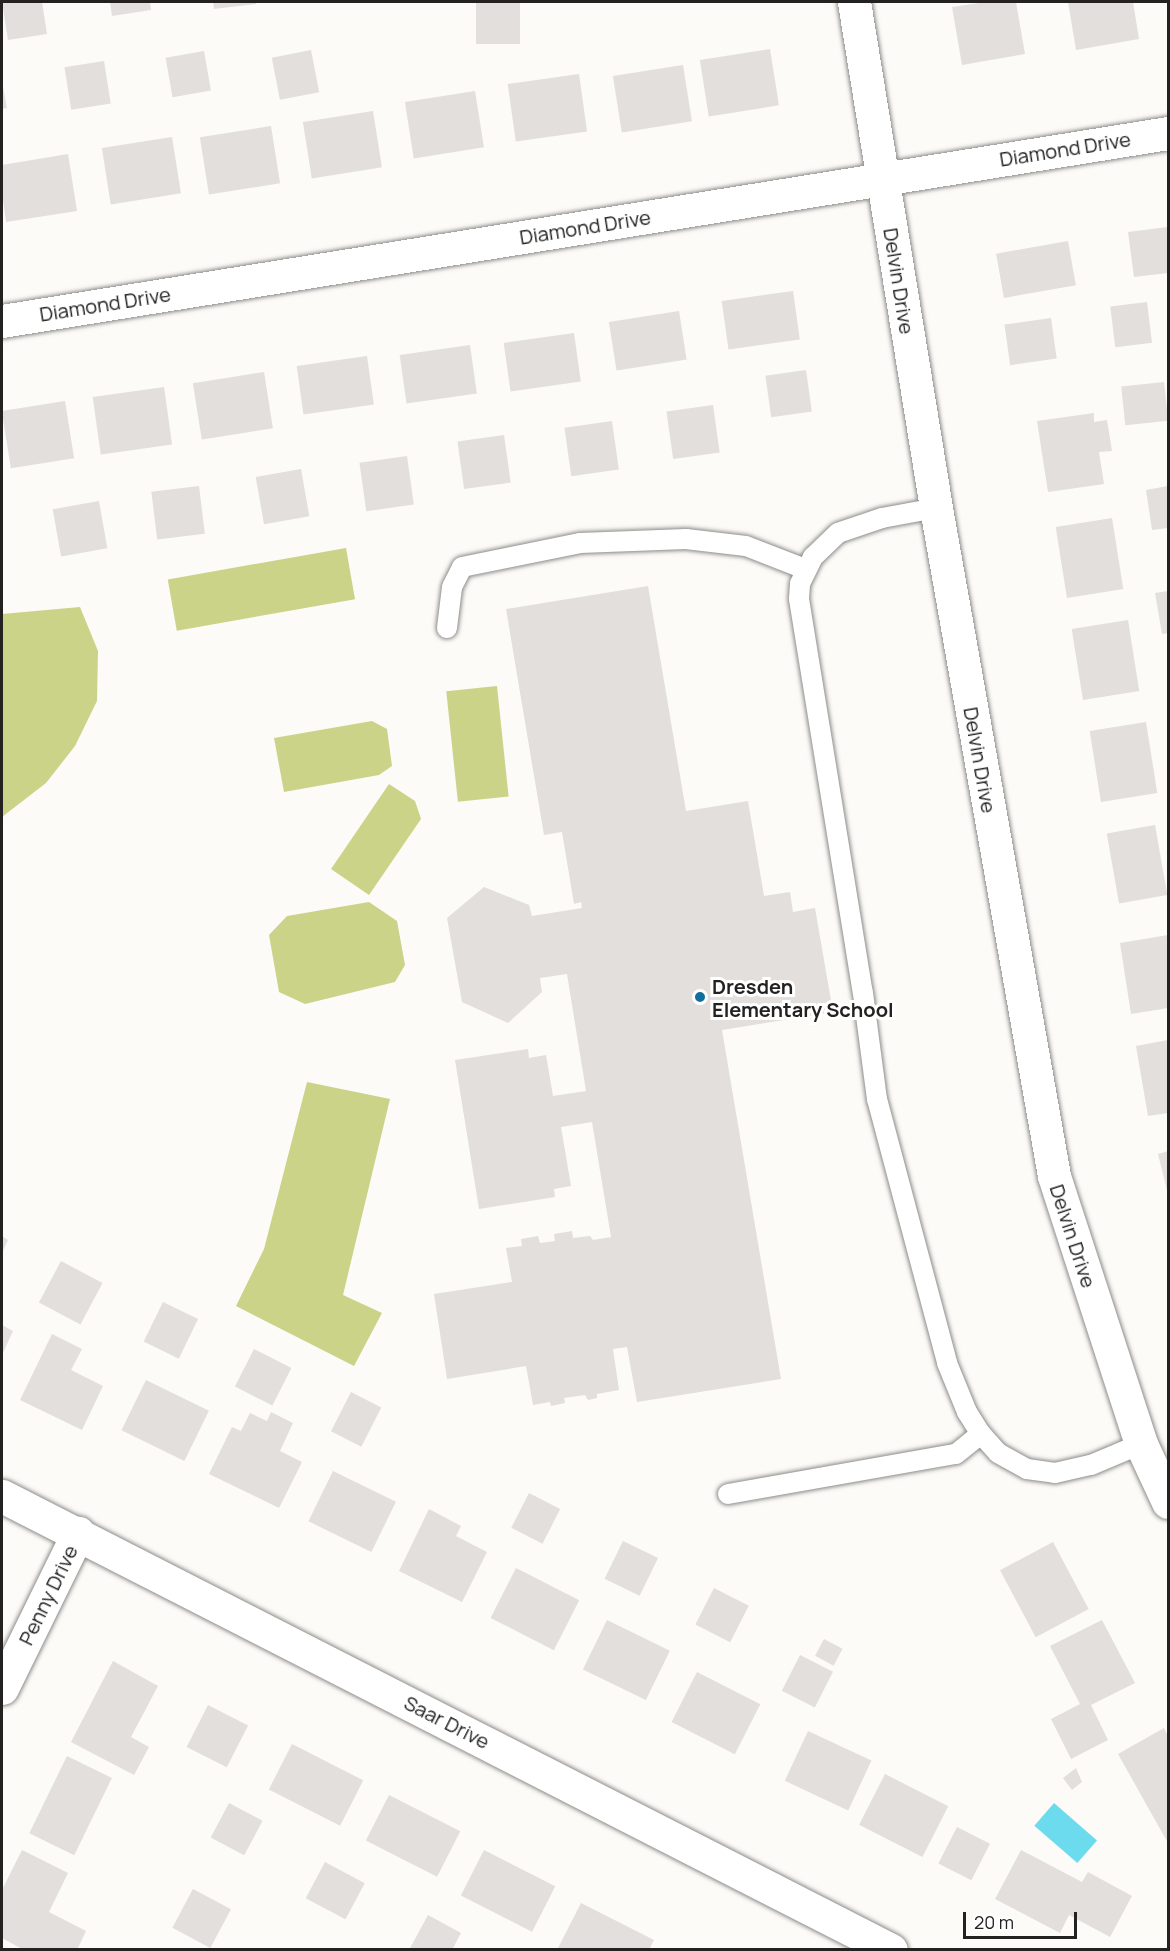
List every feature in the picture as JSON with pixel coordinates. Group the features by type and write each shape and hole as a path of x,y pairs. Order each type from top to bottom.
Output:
{"street":[{"name":"Delvin Drive","path":"855,2 936,508 1054,1176 1141,1444 1168,1502"},
{"name":"Diamond Drive","path":"2,321 1168,133"},
{"name":"Saar Drive","path":"2,1496 891,1950"},
{"name":"Penny Drive","path":"2,1688 78,1533"}],"lane":[{"path":"936,508 882,518 838,534 824,544 805,569 799,599 863,993 876,1099 947,1364 967,1412 981,1434 998,1453 1027,1468 1054,1473 1091,1465 1141,1444"},
{"path":"447,628 452,587 462,567 580,543 686,539 746,546 805,569"},
{"path":"728,1494 956,1454 981,1434"}],"green space":[{"path":"346,548 355,599 177,631 168,579"},
{"path":"80,607 98,651 97,701 75,746 46,783 2,817 2,614"},
{"path":"497,686 509,796 458,802 446,691"},
{"path":"372,721 387,729 392,766 379,775 284,792 274,738"},
{"path":"389,784 415,801 421,819 369,895 331,869"},
{"path":"369,902 397,921 405,965 395,982 305,1004 279,992 269,935 287,916"},
{"path":"307,1082 390,1099 343,1295 382,1313 354,1366 236,1306 264,1249"}],"water":[{"path":"1054,1803 1097,1840 1077,1863 1034,1826"}],"building":[{"path":"2,2 42,2 47,34 8,40"},
{"path":"110,2 150,2 151,10 112,16"},
{"path":"213,2 256,2 256,4 214,9"},
{"path":"476,2 520,2 520,44 476,44"},
{"path":"986,2 1016,2 1025,54 962,65 952,7"},
{"path":"1068,2 1133,2 1139,39 1076,50"},
{"path":"770,49 779,105 709,116 700,60"},
{"path":"311,50 319,92 280,100 272,58"},
{"path":"204,51 211,90 173,97 166,58"},
{"path":"104,61 111,103 71,110 64,67"},
{"path":"683,65 692,121 622,132 613,76"},
{"path":"579,74 587,131 516,141 508,84"},
{"path":"2,82 7,108 2,109"},
{"path":"475,91 484,147 414,158 405,102"},
{"path":"373,111 382,167 312,178 303,122"},
{"path":"271,126 280,183 209,195 200,137"},
{"path":"172,137 181,193 111,204 102,148"},
{"path":"68,154 77,211 6,222 2,192 2,165"},
{"path":"1168,227 1168,273 1134,277 1128,232"},
{"path":"1068,241 1076,285 1004,298 996,254"},
{"path":"793,291 800,340 729,350 722,301"},
{"path":"1147,302 1152,343 1115,347 1110,307"},
{"path":"679,311 687,359 617,371 609,322"},
{"path":"1051,318 1057,359 1010,365 1004,325"},
{"path":"574,333 581,382 511,391 504,343"},
{"path":"470,345 477,394 407,403 400,355"},
{"path":"367,356 374,405 304,414 297,366"},
{"path":"806,370 812,412 771,417 765,376"},
{"path":"264,372 273,428 202,440 193,383"},
{"path":"1164,382 1168,421 1125,425 1121,386"},
{"path":"164,387 172,444 101,454 93,397"},
{"path":"65,401 74,458 11,468 2,411"},
{"path":"713,405 720,453 673,459 666,412"},
{"path":"1094,413 1094,422 1107,420 1112,451 1099,452 1104,484 1048,492 1037,421"},
{"path":"612,421 619,470 571,476 564,428"},
{"path":"504,435 511,483 464,489 457,442"},
{"path":"407,456 414,505 366,511 359,463"},
{"path":"301,469 309,516 264,524 256,477"},
{"path":"199,486 205,534 157,539 151,492"},
{"path":"1168,486 1168,528 1152,530 1146,490"},
{"path":"99,501 107,548 61,556 53,509"},
{"path":"1112,518 1123,589 1067,598 1056,527"},
{"name":"Dresden Elementary School","path":"648,586 686,811 748,801 764,896 790,892 793,912 815,908 833,1012 722,1030 781,1379 637,1402 627,1347 613,1349 619,1390 597,1394 597,1398 588,1400 585,1395 564,1398 565,1403 551,1406 550,1402 533,1405 526,1366 447,1379 434,1294 512,1282 506,1248 522,1246 521,1239 538,1236 540,1243 555,1241 554,1234 572,1231 573,1238 590,1236 593,1240 611,1237 592,1122 561,1127 571,1186 554,1189 555,1197 479,1209 455,1060 528,1049 529,1058 546,1055 553,1096 586,1091 567,974 540,978 542,992 508,1023 462,1002 447,918 484,887 529,905 532,916 582,908 581,902 574,904 562,832 544,835 506,609"},
{"path":"1168,591 1168,633 1162,634 1155,593"},
{"path":"1128,620 1139,691 1083,700 1072,629"},
{"path":"1146,722 1157,793 1101,802 1090,731"},
{"path":"1155,825 1167,895 1119,903 1107,834"},
{"path":"1168,935 1168,1008 1131,1014 1120,943"},
{"path":"1168,1040 1168,1113 1148,1116 1136,1046"},
{"path":"1168,1151 1168,1194 1158,1154"},
{"path":"2,1236 8,1240 2,1253"},
{"path":"61,1261 102,1283 80,1325 39,1302"},
{"path":"163,1302 198,1319 179,1359 144,1342"},
{"path":"2,1325 13,1331 2,1355"},
{"path":"52,1334 82,1349 71,1370 103,1386 82,1430 20,1400"},
{"path":"254,1349 291,1368 272,1405 235,1386"},
{"path":"146,1380 209,1411 184,1461 121,1430"},
{"path":"351,1392 381,1407 361,1447 331,1431"},
{"path":"271,1412 293,1423 280,1451 302,1462 279,1508 209,1474 232,1427 241,1431 250,1413 267,1421"},
{"path":"333,1471 396,1502 371,1552 308,1521"},
{"path":"529,1493 560,1509 542,1544 511,1528"},
{"path":"429,1509 461,1526 456,1536 487,1552 462,1602 399,1571"},
{"path":"623,1541 658,1558 640,1596 605,1579"},
{"path":"1053,1542 1089,1609 1036,1637 1000,1570"},
{"path":"516,1568 579,1600 554,1650 491,1618"},
{"path":"714,1588 749,1606 730,1642 695,1625"},
{"path":"607,1620 670,1651 646,1700 583,1669"},
{"path":"1102,1620 1135,1683 1091,1705 1108,1740 1071,1759 1051,1719 1080,1704 1050,1646"},
{"path":"824,1639 843,1649 834,1666 815,1656"},
{"path":"800,1655 833,1672 815,1707 782,1691"},
{"path":"113,1661 158,1686 131,1737 149,1747 134,1775 71,1742"},
{"path":"697,1672 760,1704 735,1754 672,1722"},
{"path":"208,1705 248,1725 227,1767 187,1747"},
{"path":"1164,1728 1168,1736 1168,1843 1118,1754"},
{"path":"808,1731 871,1761 848,1810 785,1781"},
{"path":"292,1744 363,1780 340,1826 269,1789"},
{"path":"67,1756 112,1778 74,1855 29,1833"},
{"path":"1076,1768 1082,1782 1072,1790 1063,1778"},
{"path":"885,1774 948,1806 922,1857 859,1825"},
{"path":"389,1795 460,1831 437,1877 366,1840"},
{"path":"229,1803 263,1821 244,1855 211,1837"},
{"path":"957,1827 990,1844 971,1880 938,1864"},
{"path":"22,1850 68,1873 49,1912 86,1931 77,1950 24,1950 2,1938 2,1890"},
{"path":"484,1850 555,1886 532,1932 461,1895"},
{"path":"1021,1850 1082,1882 1088,1872 1132,1896 1110,1937 1069,1915 1060,1933 995,1899"},
{"path":"325,1862 365,1883 345,1919 306,1898"},
{"path":"193,1889 231,1909 210,1948 172,1928"},
{"path":"581,1903 654,1940 649,1950 557,1950"},
{"path":"428,1915 461,1933 452,1950 409,1950"}],"place":[{"name":"Dresden Elementary School","path":"700,997"}]}
